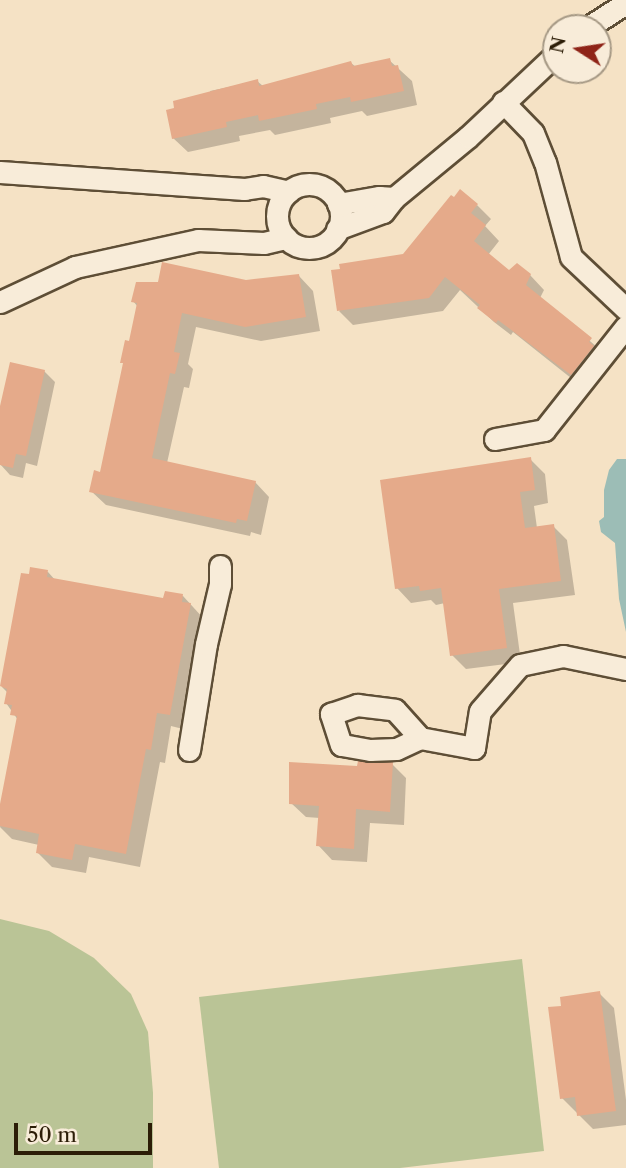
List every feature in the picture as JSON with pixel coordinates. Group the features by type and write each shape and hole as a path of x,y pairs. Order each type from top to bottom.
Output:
{"street":[{"path":"609,14 626,3"},
{"path":"337,229 383,212 394,198 468,137 542,67"},
{"path":"503,102 533,133 545,162 571,257 626,309"},
{"path":"0,173 244,189 282,216 300,247 318,247 326,243 340,221 338,204 333,196 316,185 306,184 282,216 260,226 246,240 198,240 75,267 0,302"},
{"path":"338,204 379,197 394,198"},
{"path":"495,439 544,430 626,326"},
{"path":"189,750 206,643 220,584 220,566"},
{"path":"420,738 474,748 480,711 520,665 563,656 626,669"}],"green space":[{"path":"0,919 49,931 94,958 131,994 148,1032 153,1093 153,1168 0,1168"},
{"path":"522,959 544,1151 400,1168 219,1168 199,997"}],"water":[{"path":"617,459 626,459 626,632 619,599 615,543 601,532 599,521 604,517 604,490 609,470"}],"building":[{"path":"390,58 392,66 398,65 404,91 351,102 350,97 316,104 317,109 259,121 258,115 226,122 227,127 172,139 166,110 174,108 173,101 258,79 259,86 351,61 353,66"},
{"path":"460,189 478,204 471,213 486,225 474,241 509,270 517,263 531,274 526,285 592,338 589,342 594,346 571,375 498,320 496,323 477,308 480,305 445,277 429,298 337,311 331,270 340,269 339,264 403,254 451,195 454,197"},
{"path":"162,262 246,280 299,274 306,317 245,327 182,313 174,352 180,353 175,374 170,373 152,458 256,481 247,521 237,519 236,523 89,492 94,470 100,472 123,363 120,363 125,340 129,341 137,303 131,302 136,282 158,282"},
{"path":"10,362 45,370 26,456 16,454 13,468 0,465 0,406"},
{"path":"531,457 535,490 520,492 525,528 554,524 561,581 499,589 507,648 450,656 441,588 420,591 419,586 395,589 380,480"},
{"path":"30,567 48,570 47,577 163,598 165,591 183,594 182,602 191,603 170,715 157,713 151,750 146,749 126,854 75,844 72,860 36,853 39,834 0,826 0,804 17,716 10,715 12,705 4,704 7,689 0,686 21,573 29,574"},
{"path":"358,761 393,762 390,812 356,809 354,849 316,846 319,806 289,804 289,762 357,766"},
{"path":"600,991 616,1111 577,1116 575,1097 560,1099 548,1007 561,1006 560,997"}]}
